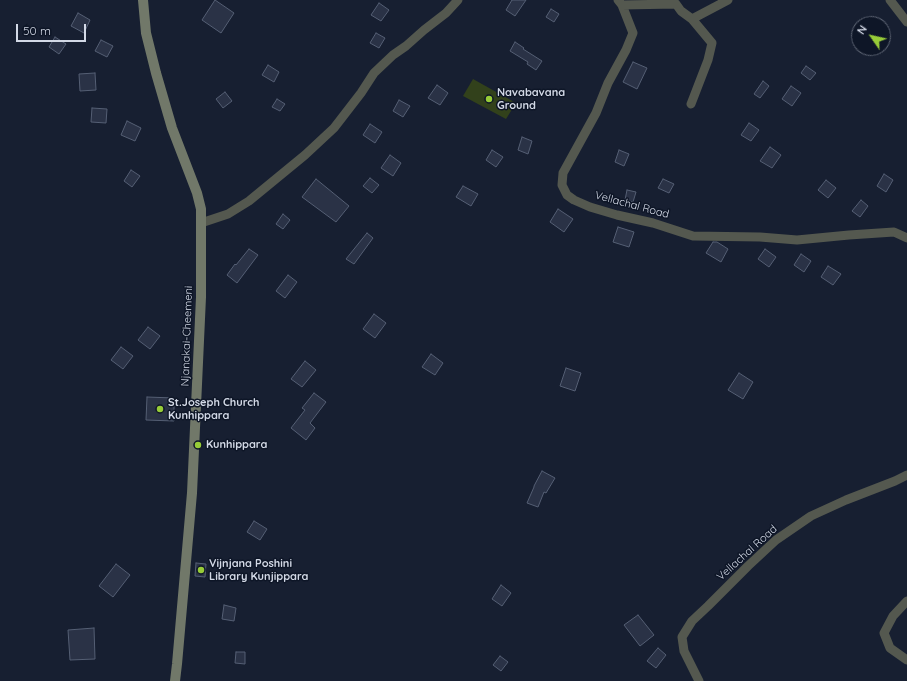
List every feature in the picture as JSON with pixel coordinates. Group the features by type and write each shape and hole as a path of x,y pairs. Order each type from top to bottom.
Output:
{"main road":[{"name":"Njanakai-Cheemeni","path":"143,0 146,33 155,67 172,128 197,193 201,209 201,297 192,492 175,681"}],"street":[{"path":"201,223 228,214 249,201 305,155 334,128 361,93 374,73 393,55 446,13 458,0"},
{"path":"692,20 728,0"},
{"path":"890,0 907,22"},
{"path":"620,2 676,4 712,43 708,60 691,104"},
{"name":"Vellachal Road","path":"620,2 634,33 608,83 596,113 562,173 562,185 567,195 590,207 653,223 693,236 760,237 797,240 894,232 907,238"},
{"name":"Vellachal Road","path":"699,681 684,651 682,637 692,621 776,540 812,516 846,500 907,475"},
{"path":"907,601 893,616 884,633 890,648 907,660"}],"green space":[{"name":"Navabavana Ground","path":"473,79 516,103 506,119 463,96"}],"building":[{"path":"215,0 234,13 221,33 202,20"},
{"path":"512,0 526,0 515,16 506,10"},
{"path":"379,3 389,10 381,21 371,15"},
{"path":"551,9 559,14 554,22 546,17"},
{"path":"78,13 90,20 84,33 71,26"},
{"path":"376,33 385,38 379,48 370,43"},
{"path":"55,37 66,44 59,54 49,47"},
{"path":"101,40 113,46 107,57 95,51"},
{"path":"515,42 542,61 536,70 527,64 528,62 510,51"},
{"path":"633,62 647,68 637,89 623,82"},
{"path":"268,65 279,72 274,82 262,75"},
{"path":"806,66 816,73 810,80 801,73"},
{"path":"95,73 96,90 80,91 79,74"},
{"path":"763,81 769,86 760,98 754,94"},
{"path":"437,85 448,93 440,105 428,98"},
{"path":"791,86 801,93 792,106 782,99"},
{"path":"225,92 232,101 223,108 216,99"},
{"path":"277,99 285,104 280,111 272,107"},
{"path":"399,100 410,106 403,117 393,111"},
{"path":"92,108 107,109 106,123 91,122"},
{"path":"127,121 141,128 135,141 121,135"},
{"path":"749,123 759,130 751,141 741,135"},
{"path":"370,124 382,132 375,143 363,135"},
{"path":"522,137 532,141 528,154 518,150"},
{"path":"770,147 781,155 772,168 760,161"},
{"path":"492,150 503,157 496,167 486,160"},
{"path":"619,150 629,154 624,166 615,162"},
{"path":"390,155 401,163 393,176 381,168"},
{"path":"131,170 140,176 132,187 124,181"},
{"path":"884,174 893,180 886,192 877,186"},
{"path":"370,178 379,185 372,193 363,186"},
{"path":"316,179 349,206 336,222 302,197"},
{"path":"663,179 674,184 669,193 658,188"},
{"path":"826,180 836,188 828,198 818,190"},
{"path":"463,186 478,194 471,206 456,197"},
{"path":"627,190 636,192 633,202 625,200"},
{"path":"861,200 868,206 860,217 852,211"},
{"path":"558,209 573,219 564,232 550,222"},
{"path":"283,214 290,220 283,229 276,224"},
{"path":"618,227 634,232 629,247 613,242"},
{"path":"367,233 373,238 354,264 346,259"},
{"path":"713,242 717,242 728,249 721,262 706,253"},
{"path":"249,249 258,255 237,283 227,275"},
{"path":"765,249 776,257 769,267 758,259"},
{"path":"801,254 811,261 804,272 794,265"},
{"path":"828,266 841,274 833,285 821,277"},
{"path":"288,275 297,282 285,298 276,291"},
{"path":"374,314 386,323 375,338 363,329"},
{"path":"148,327 160,336 150,349 138,340"},
{"path":"121,347 133,356 123,369 111,360"},
{"path":"431,354 443,363 435,375 422,367"},
{"path":"305,361 316,370 302,387 291,379"},
{"path":"566,368 581,373 575,391 560,386"},
{"path":"739,373 753,382 743,399 728,390"},
{"path":"314,393 326,402 310,423 315,428 306,440 291,428 305,410 302,408"},
{"name":"St.Joseph Church Kunhippara","path":"147,397 174,398 174,421 146,420"},
{"path":"542,471 555,478 546,493 544,492 538,507 527,503"},
{"path":"254,521 267,529 260,540 247,532"},
{"name":"Vijnjana Poshini Library Kunjippara","path":"196,563 206,564 205,577 195,576"},
{"path":"116,564 130,575 113,597 99,586"},
{"path":"501,585 511,593 502,606 492,599"},
{"path":"224,605 236,608 234,621 222,619"},
{"path":"638,615 654,635 640,646 624,625"},
{"path":"94,628 95,659 70,660 68,630"},
{"path":"658,648 666,655 656,668 647,661"},
{"path":"236,652 245,652 245,664 235,663"},
{"path":"500,656 508,662 501,671 493,665"}],"place":[{"name":"Navabavana Ground","path":"489,99"},
{"name":"St.Joseph Church Kunhippara","path":"160,409"},
{"name":"Kunhippara","path":"198,445"},
{"name":"Vijnjana Poshini Library Kunjippara","path":"201,570"}]}
